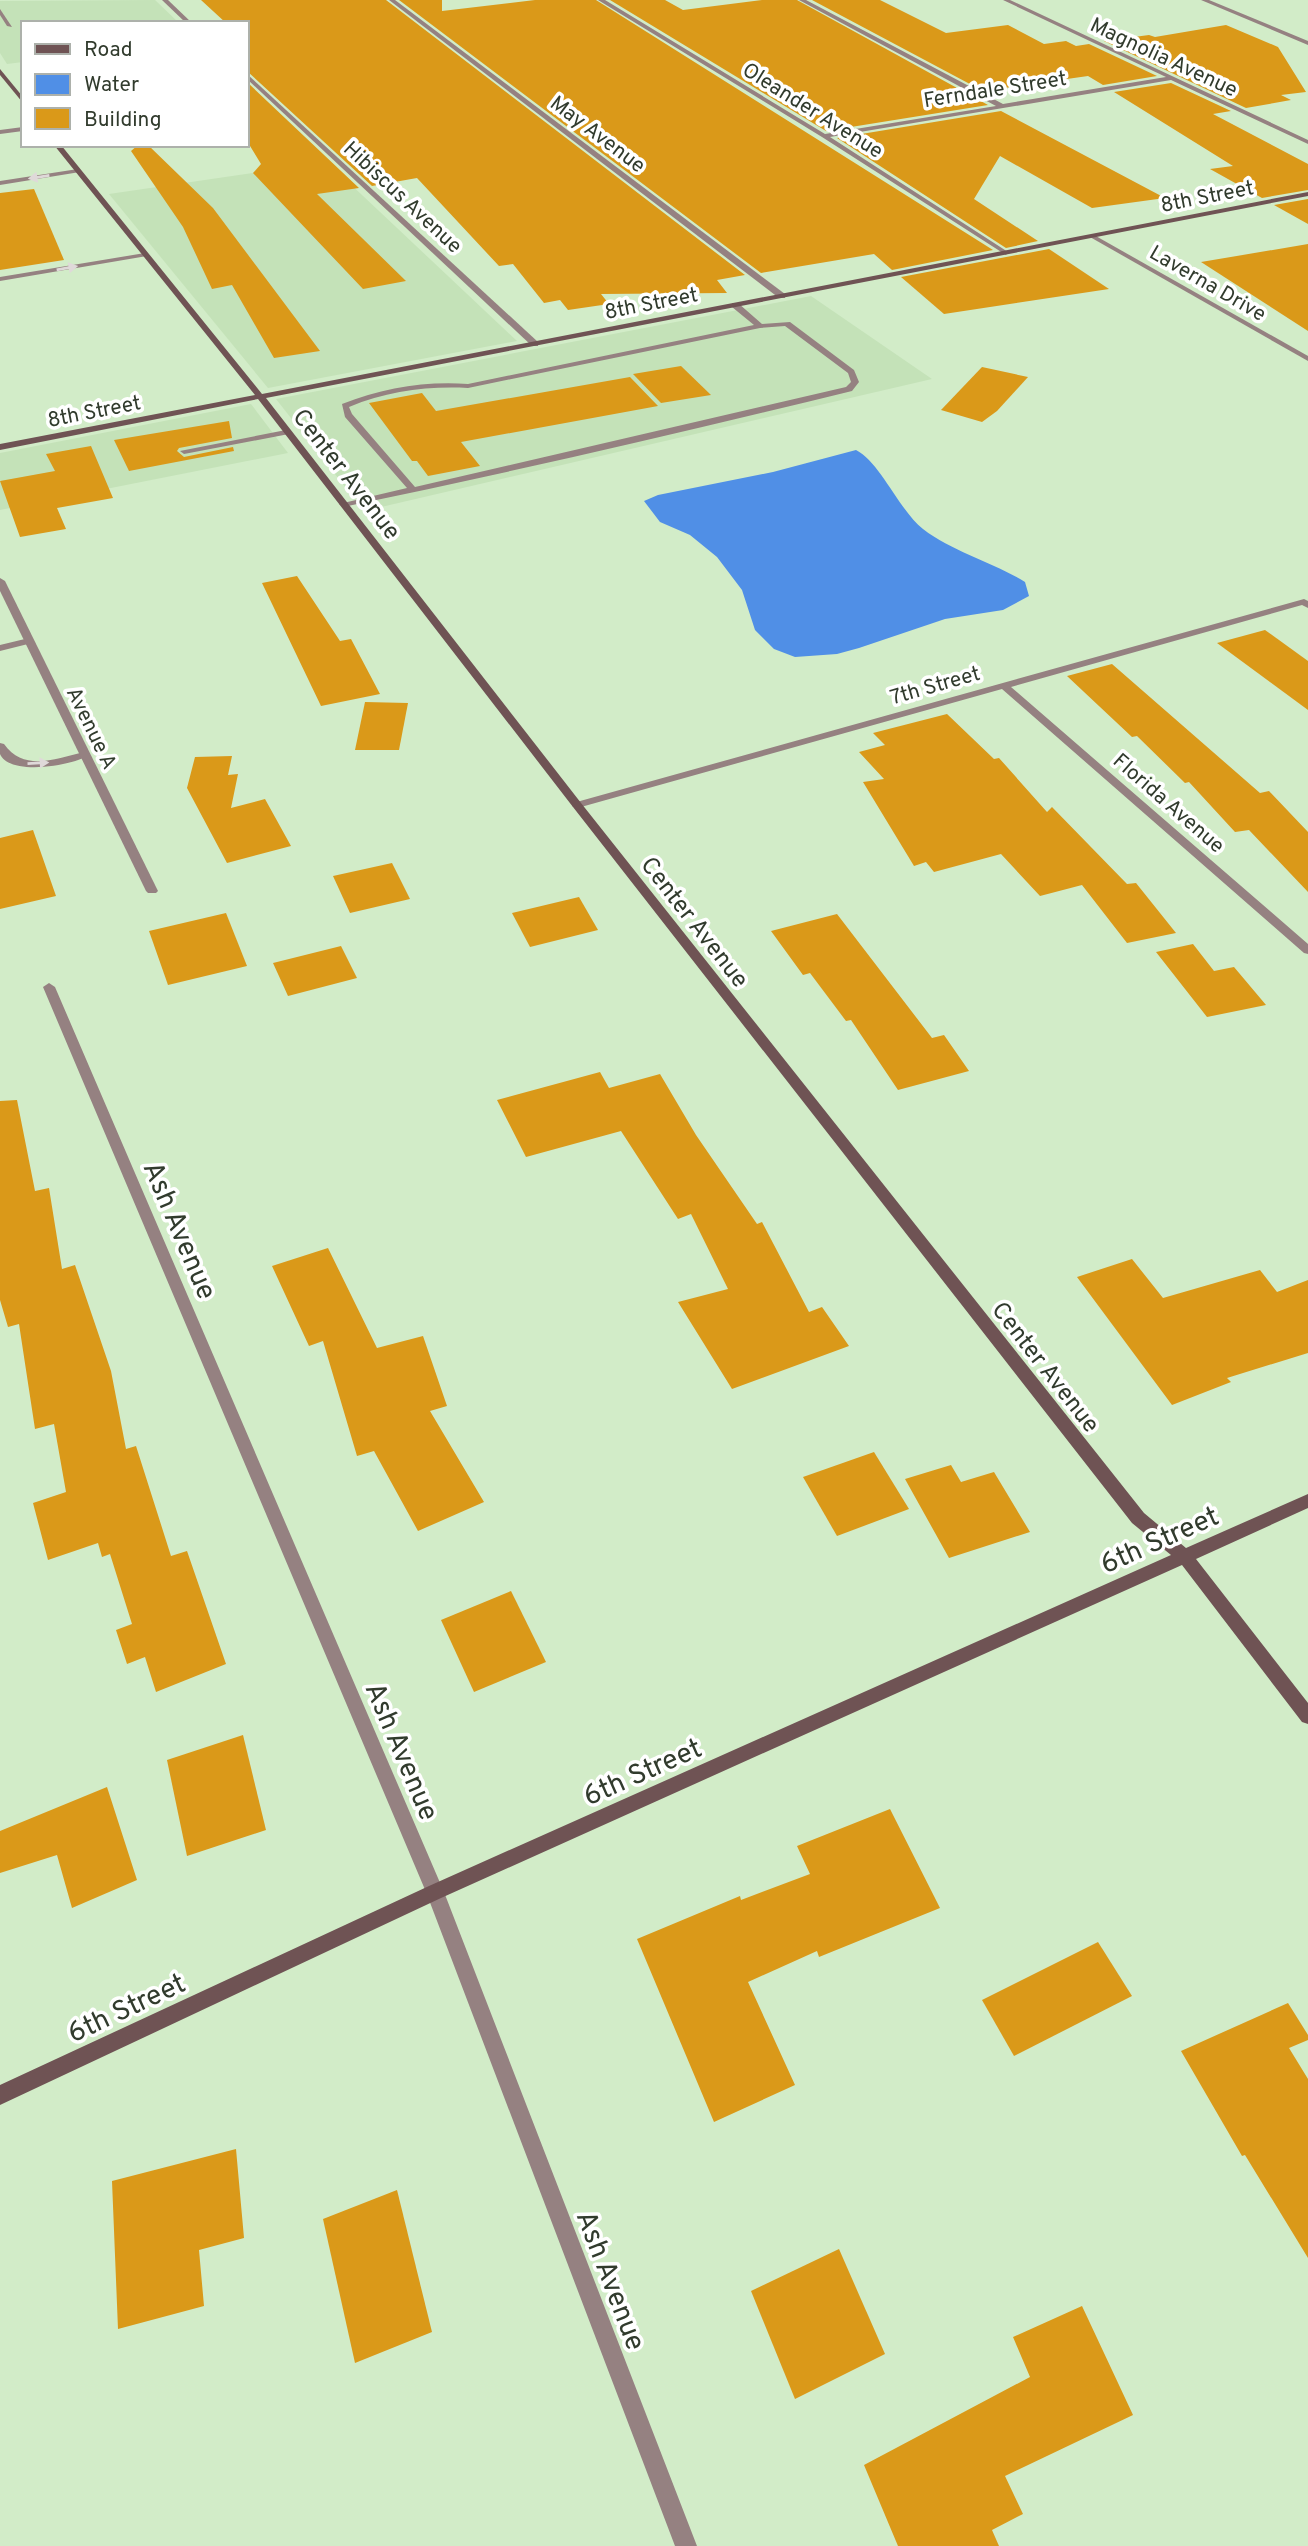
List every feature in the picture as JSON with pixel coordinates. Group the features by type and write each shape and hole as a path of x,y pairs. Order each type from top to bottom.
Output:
{"street":[{"path":"165,0 187,21"},
{"name":"May Avenue","path":"392,0 782,296"},
{"name":"Oleander Avenue","path":"601,0 824,136 1006,253"},
{"path":"802,0 1001,106"},
{"name":"Magnolia Avenue","path":"1006,0 1308,142"},
{"path":"1204,0 1308,43"},
{"path":"0,11 10,26"},
{"path":"0,71 21,98"},
{"name":"Hibiscus Avenue","path":"248,77 535,344"},
{"name":"Ferndale Street","path":"824,136 1173,78"},
{"path":"0,132 21,129"},
{"name":"Center Avenue","path":"59,147 260,396 577,805 1138,1518 1184,1556 1308,1716"},
{"path":"0,183 78,171"},
{"name":"8th Street","path":"0,447 1308,194"},
{"name":"Laverna Drive","path":"1092,236 1308,359"},
{"path":"0,279 145,255"},
{"path":"735,305 760,326"},
{"path":"343,504 413,490 517,468 849,389 855,382 851,372 788,324 760,326 468,386 422,385 360,399 345,406 348,415 413,490"},
{"path":"184,451 286,432"},
{"name":"Avenue A","path":"0,581 152,891"},
{"name":"7th Street","path":"577,805 1306,603"},
{"path":"0,648 29,641"},
{"name":"Florida Avenue","path":"1004,686 1308,950"},
{"path":"0,746 5,755 16,763 43,764 84,755"},
{"name":"Ash Avenue","path":"49,987 435,1892 686,2546"},
{"name":"6th Street","path":"0,2095 435,1892 1308,1501"}],"shaded area":[{"path":"155,0 177,21 21,21 21,62 7,64 0,53 0,1"},
{"path":"327,162 517,341 268,388 109,194"},
{"path":"811,296 932,379 364,511 276,399"},
{"path":"251,404 288,453 0,510 0,453"}],"water":[{"path":"856,450 873,465 914,521 923,529 947,544 1025,582 1029,596 1003,610 945,619 837,654 795,657 774,649 755,630 742,590 717,557 690,535 660,522 644,501 658,495 773,472"}],"building":[{"path":"201,0 386,0 745,275 717,280 727,293 601,294 609,304 568,310 560,300 544,303 513,264 499,266 417,178 372,186 248,72 248,21 224,21"},
{"path":"399,0 442,0 442,11 535,0 596,0 993,250 892,270 874,254 761,273"},
{"path":"610,0 665,0 683,10 762,0 797,0 988,105 826,131"},
{"path":"812,0 880,0 946,33 1008,25 1044,44 1066,41 1076,46 1089,44 1157,76 1103,85 1088,76 983,91"},
{"path":"1226,25 1278,47 1306,92 1281,95 1291,100 1246,108 1104,41 1149,35 1155,37"},
{"path":"248,83 359,188 317,194 406,281 363,289 253,173 261,164 248,143"},
{"path":"1171,83 1231,111 1213,114 1308,164 1308,190 1262,198 1210,169 1233,166 1114,92"},
{"path":"1001,111 1165,198 1092,208 1000,156 974,199 1038,241 1006,248 837,138"},
{"path":"136,147 150,147 213,208 320,351 274,358 232,285 212,289 183,227 131,151"},
{"path":"34,189 64,260 0,270 0,193"},
{"path":"1308,199 1308,224 1274,205"},
{"path":"1308,244 1308,331 1201,262"},
{"path":"1049,249 1109,289 944,314 901,277"},
{"path":"681,366 711,395 661,403 633,374"},
{"path":"982,367 1028,377 997,411 982,422 941,410"},
{"path":"630,377 658,406 461,442 480,466 428,476 417,461 412,461 369,403 422,393 436,411"},
{"path":"229,421 232,438 179,448 177,451 184,457 233,447 234,451 129,471 114,440"},
{"path":"91,446 113,498 57,508 66,529 20,537 0,481 55,471 46,454"},
{"path":"297,576 340,641 351,639 380,694 321,706 262,583"},
{"path":"1265,630 1308,661 1308,710 1217,643"},
{"path":"1112,664 1260,793 1269,791 1308,832 1308,892 1249,830 1235,832 1189,782 1185,783 1137,736 1132,737 1067,676"},
{"path":"365,702 408,703 399,750 355,750"},
{"path":"947,714 994,759 999,758 1047,812 1052,807 1127,884 1136,883 1176,933 1127,943 1082,885 1040,896 1001,854 934,872 926,862 914,866 863,782 884,779 859,752 885,745 873,733"},
{"path":"232,756 228,775 238,774 231,808 265,799 291,846 227,863 187,788 195,757"},
{"path":"33,830 56,896 0,909 0,838"},
{"path":"392,863 410,899 350,913 333,876"},
{"path":"579,897 598,930 530,947 512,913"},
{"path":"226,913 247,966 168,985 149,931"},
{"path":"837,914 932,1038 944,1035 969,1071 898,1090 851,1020 846,1021 810,973 803,975 771,931"},
{"path":"1193,944 1214,971 1234,967 1266,1005 1207,1017 1156,952"},
{"path":"341,946 357,978 288,996 273,963"},
{"path":"600,1072 609,1088 660,1074 696,1135 757,1224 762,1222 809,1312 822,1307 849,1346 732,1389 678,1302 728,1289 691,1214 678,1219 621,1131 526,1157 497,1100"},
{"path":"17,1100 35,1191 49,1188 62,1269 75,1265 111,1371 126,1449 136,1446 171,1556 187,1551 226,1664 156,1692 145,1657 127,1664 116,1630 132,1624 110,1554 102,1557 98,1543 48,1560 33,1503 66,1492 54,1424 35,1429 19,1324 8,1327 0,1300 0,1101"},
{"path":"328,1248 377,1348 423,1336 447,1406 430,1411 484,1502 418,1531 374,1451 357,1456 323,1341 309,1346 272,1266"},
{"path":"1132,1259 1163,1298 1260,1270 1277,1292 1308,1280 1308,1353 1227,1378 1231,1382 1172,1405 1077,1277"},
{"path":"874,1452 909,1509 837,1536 803,1477"},
{"path":"951,1465 961,1482 994,1472 1030,1532 949,1558 905,1479"},
{"path":"511,1591 546,1662 474,1692 441,1620"},
{"path":"243,1735 266,1830 187,1856 167,1760"},
{"path":"107,1787 137,1880 72,1908 57,1855 0,1873 0,1831"},
{"path":"890,1809 940,1908 819,1957 817,1951 748,1982 795,2085 714,2122 637,1939 740,1896 741,1900 810,1874 797,1846"},
{"path":"1098,1942 1132,1996 1014,2056 982,2000"},
{"path":"1288,2003 1308,2035 1308,2040 1289,2048 1308,2079 1308,2258 1245,2155 1242,2156 1181,2051"},
{"path":"236,2149 244,2238 199,2250 204,2306 118,2329 112,2181"},
{"path":"397,2190 432,2332 355,2363 323,2219"},
{"path":"839,2249 885,2354 795,2399 751,2291"},
{"path":"1082,2306 1133,2415 1005,2476 1023,2514 992,2530 999,2546 898,2546 864,2465 1030,2377 1013,2337"}]}
